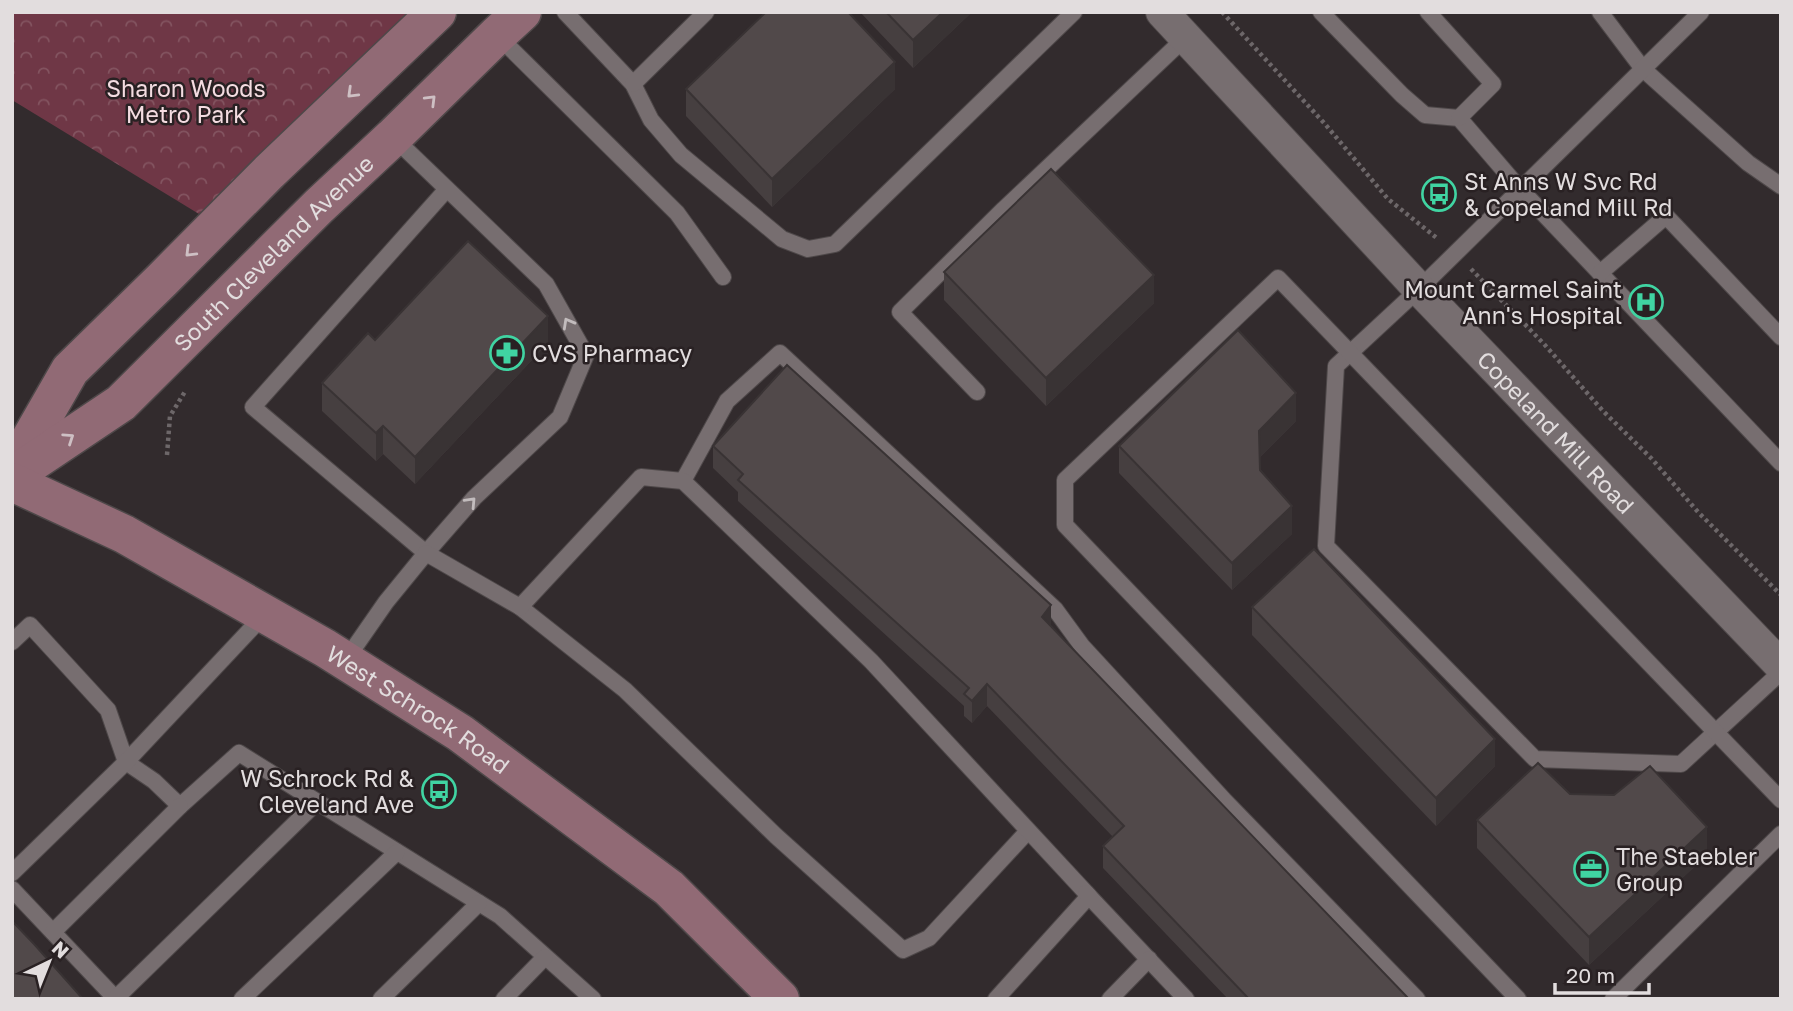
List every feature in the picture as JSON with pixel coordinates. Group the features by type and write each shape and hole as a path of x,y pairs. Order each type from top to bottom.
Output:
{"main road":[{"name":"South Cleveland Avenue","path":"12,474 70,370 269,172 437,12"},
{"name":"South Cleveland Avenue","path":"12,474 121,403 319,206 509,24"},
{"name":"West Schrock Road","path":"12,482 124,534 345,661 460,733 669,888 780,999"}],"street":[{"name":"Copeland Mill Road","path":"1162,12 1419,289 1781,666"}],"lane":[{"path":"565,12 633,84 651,120 681,155 782,239 808,249 835,244 1074,12"},
{"path":"633,84 706,12"},
{"path":"1321,12 1424,115 1459,118 1520,190 1781,463"},
{"path":"1428,12 1493,85 1459,118"},
{"path":"1600,12 1643,69 1748,163 1781,186"},
{"path":"1700,12 1419,289 1336,366 1326,546 1535,759 1681,764 1781,673"},
{"path":"509,24 677,213 723,277"},
{"path":"978,392 900,312 1004,209 1185,38"},
{"path":"345,661 386,602 474,498 560,417 586,355 546,284 393,137"},
{"path":"447,189 253,407 426,553 520,607 625,690 776,836 903,950 929,938 1028,831"},
{"path":"1600,273 1666,216 1781,337"},
{"path":"1518,999 1065,525 1065,480 1278,278 1781,800"},
{"path":"683,481 727,401 780,353 1055,609 1082,646 1224,800 1417,999"},
{"path":"520,607 641,477 683,481 871,661 1186,999"},
{"path":"12,873 126,762 265,614"},
{"path":"12,642 30,625 108,710 126,762 154,781 180,806"},
{"path":"53,932 180,806 239,753 500,916 593,999"},
{"path":"12,889 116,998 317,802"},
{"path":"1613,999 1781,834"},
{"path":"242,999 397,852"},
{"path":"996,999 1089,896 1086,893"},
{"path":"381,999 479,903"},
{"path":"504,999 545,957"},
{"path":"1110,999 1149,959"}],"path":[{"path":"1222,12 1325,124 1388,199 1456,253 1603,411 1651,458 1698,512 1781,595"},
{"path":"167,455 170,416 187,389"}],"green space":[{"name":"Sharon Woods Metro Park","path":"12,12 409,12 199,214 12,100"}],"building":[{"path":"766,12 848,12 895,62 772,179 686,89"},
{"path":"886,12 943,12 913,40"},
{"path":"1051,169 1154,275 1046,378 944,272"},
{"name":"CVS Pharmacy","path":"468,241 548,316 415,457 383,426 376,433 322,383 368,333 375,340"},
{"path":"1238,330 1296,393 1259,431 1260,470 1292,506 1232,563 1119,446"},
{"path":"787,365 1051,605 1042,617 1409,999 1249,999 1103,846 1124,826 987,684 972,701 964,694 969,688 738,480 743,474 713,446"},
{"path":"1314,549 1495,739 1436,798 1252,607"},
{"path":"1538,763 1570,794 1614,795 1650,766 1707,827 1589,937 1477,820"},
{"path":"12,921 34,944 83,999 12,999"}],"place":[{"name":"St Anns W Svc Rd & Copeland Mill Rd","path":"1439,194"},
{"name":"Mount Carmel Saint Ann's Hospital","path":"1646,302"},
{"name":"CVS Pharmacy","path":"507,353"},
{"name":"W Schrock Rd & Cleveland Ave","path":"439,791"},
{"name":"The Staebler Group","path":"1591,869"}]}
